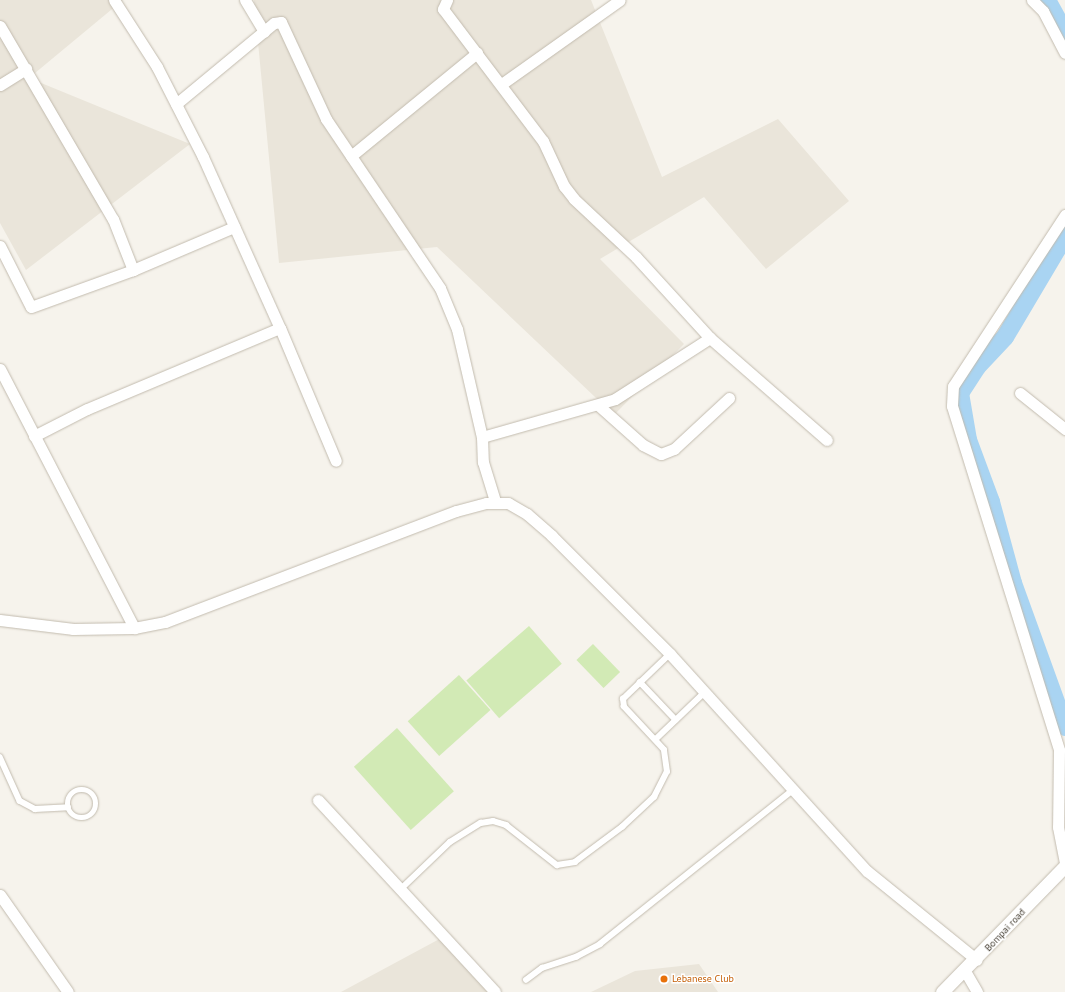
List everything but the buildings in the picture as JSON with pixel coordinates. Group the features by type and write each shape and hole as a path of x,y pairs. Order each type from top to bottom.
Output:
{"street":[{"path":"114,0 157,67 176,104 280,328 336,460"},
{"path":"245,0 264,32"},
{"path":"447,0 443,9 477,53 503,83 543,141 564,186 710,338 827,440"},
{"path":"503,83 620,0"},
{"path":"1032,0 1043,11 1065,53"},
{"path":"176,104 274,23 281,22 326,119 440,288 457,329 482,437 483,462 496,501"},
{"path":"0,26 113,220 133,270"},
{"path":"352,156 477,53"},
{"path":"0,86 26,69"},
{"path":"1065,215 953,386 952,406 1059,750 1058,827 1065,863"},
{"path":"0,246 31,307 133,270 234,227"},
{"path":"34,436 87,409 280,328"},
{"path":"482,437 598,405 621,395 710,338"},
{"path":"0,370 134,628"},
{"path":"1020,393 1064,425"},
{"path":"598,405 643,445 661,454 674,449 729,398"},
{"path":"0,620 73,629 134,628 165,622 456,511 496,501 527,514 670,654 867,871 977,960"},
{"path":"318,800 402,888 495,992"},
{"name":"Bompai road","path":"942,992 977,960 1065,866"},
{"path":"0,895 68,992"},
{"path":"965,971 977,992"}],"lane":[{"path":"402,888 450,842 481,823 493,821 506,825 557,865 581,858 622,827 662,787 667,762 664,750 656,739 622,704 626,694 670,654"},
{"path":"640,682 676,720"},
{"path":"656,739 705,692"},
{"path":"0,757 20,801 35,809 68,807 81,818 90,816 97,801 84,790 72,795 68,807"},
{"path":"526,980 542,968 576,957 600,944 793,790"}],"shaded area":[{"path":"0,0 123,0 29,78 190,144 26,270 0,223"},
{"path":"254,0 591,0 662,177 778,119 849,201 766,269 704,197 600,259 684,344 614,415 437,247 279,263"},
{"path":"445,936 489,992 341,992"},
{"path":"699,964 718,992 591,992 635,971"}],"green space":[{"path":"529,626 562,664 499,718 466,680"},
{"path":"593,644 620,672 604,688 576,660"},
{"path":"459,675 490,710 439,756 408,721"},
{"path":"397,728 454,791 411,830 354,767"}],"waterway":[{"path":"1047,0 1065,33"},
{"path":"1065,236 1005,337 977,367 960,393 968,440 991,502 1013,583 1065,727"}],"place":[{"name":"Lebanese Club","path":"664,979"}]}
